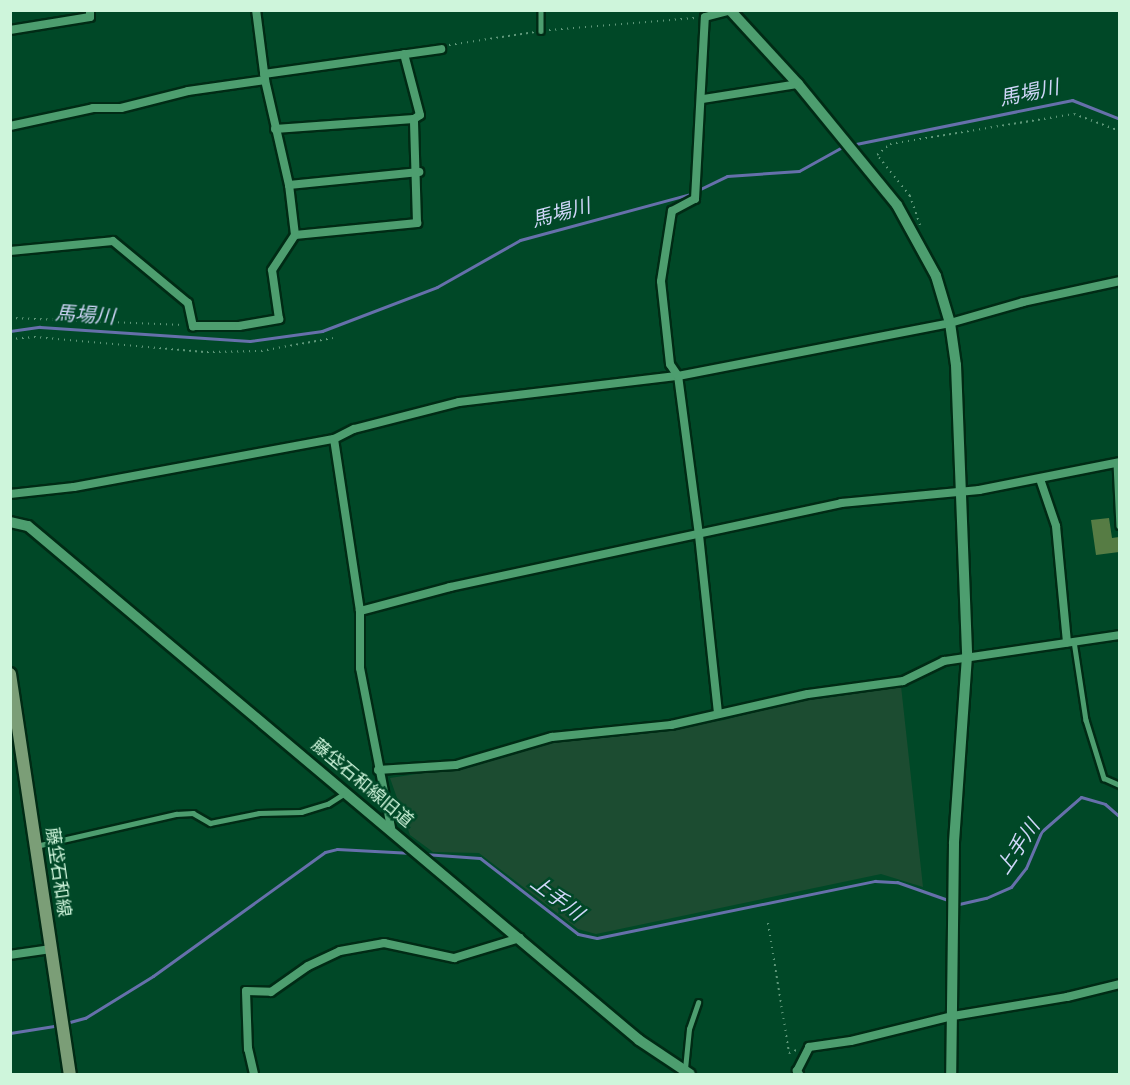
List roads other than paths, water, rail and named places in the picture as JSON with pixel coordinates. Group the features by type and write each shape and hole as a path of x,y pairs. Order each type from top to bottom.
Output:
{"main road":[{"name":"藤垈石和線","path":"10,674 70,1074"}],"street":[{"path":"10,30 90,17 90,10"},
{"path":"10,252 112,241 188,303 193,326 239,326 279,319 272,270 295,235 289,185 264,77 256,10"},
{"path":"718,713 699,535 678,376 670,364 661,281 672,211 695,199 703,99 705,17 730,11 843,136 914,231 936,276 950,323 956,365 967,657 952,903 951,1074"},
{"path":"10,126 93,108 121,108 188,91 264,77 441,49"},
{"path":"275,129 414,119 420,115 404,54"},
{"path":"703,99 798,84"},
{"path":"295,235 417,223 418,172 414,119"},
{"path":"289,185 418,172"},
{"path":"10,494 74,487 334,439 354,429 459,402 678,376 950,323 1023,302 1119,281"},
{"path":"334,439 360,611 360,668 391,828"},
{"path":"360,611 450,587 841,503 961,492 1040,479 1118,462"},
{"path":"1040,479 1056,526 1070,642"},
{"name":"藤垈石和線旧道","path":"10,522 28,526 391,828 639,1040 687,1073"},
{"path":"378,770 456,765 552,737 671,725 808,694 903,681 944,661 1119,635"},
{"path":"254,1074 248,1049 246,991 271,992 329,956 373,945 384,943 454,958 520,938"},
{"path":"10,955 51,949"},
{"path":"799,1074 797,1071 809,1047 851,1041 953,1016 1029,1004 1119,984"}],"lane":[{"path":"541,10 541,31"},
{"path":"1118,462 1119,526"},
{"path":"1070,642 1086,720 1104,778 1119,785"},
{"path":"36,846 176,814 194,813 210,823 258,813 301,812 328,804 347,791"},
{"path":"687,1073 690,1029 698,1003"}],"waterway":[{"name":"馬場川","path":"851,145 1072,100 1120,119"},
{"name":"馬場川","path":"10,331 40,327 250,341 322,331 437,287 520,240 690,194 727,176 799,171 844,146"},
{"name":"上手川","path":"424,854 480,858 578,934 597,938 875,881 897,882 959,904 986,898 1011,887 1026,868 1041,832 1081,797 1105,804 1120,817"},
{"name":"上手川","path":"66,1023 85,1018 153,976 325,852 337,849 412,853"},
{"name":"上手川","path":"10,1033 60,1025"}]}
